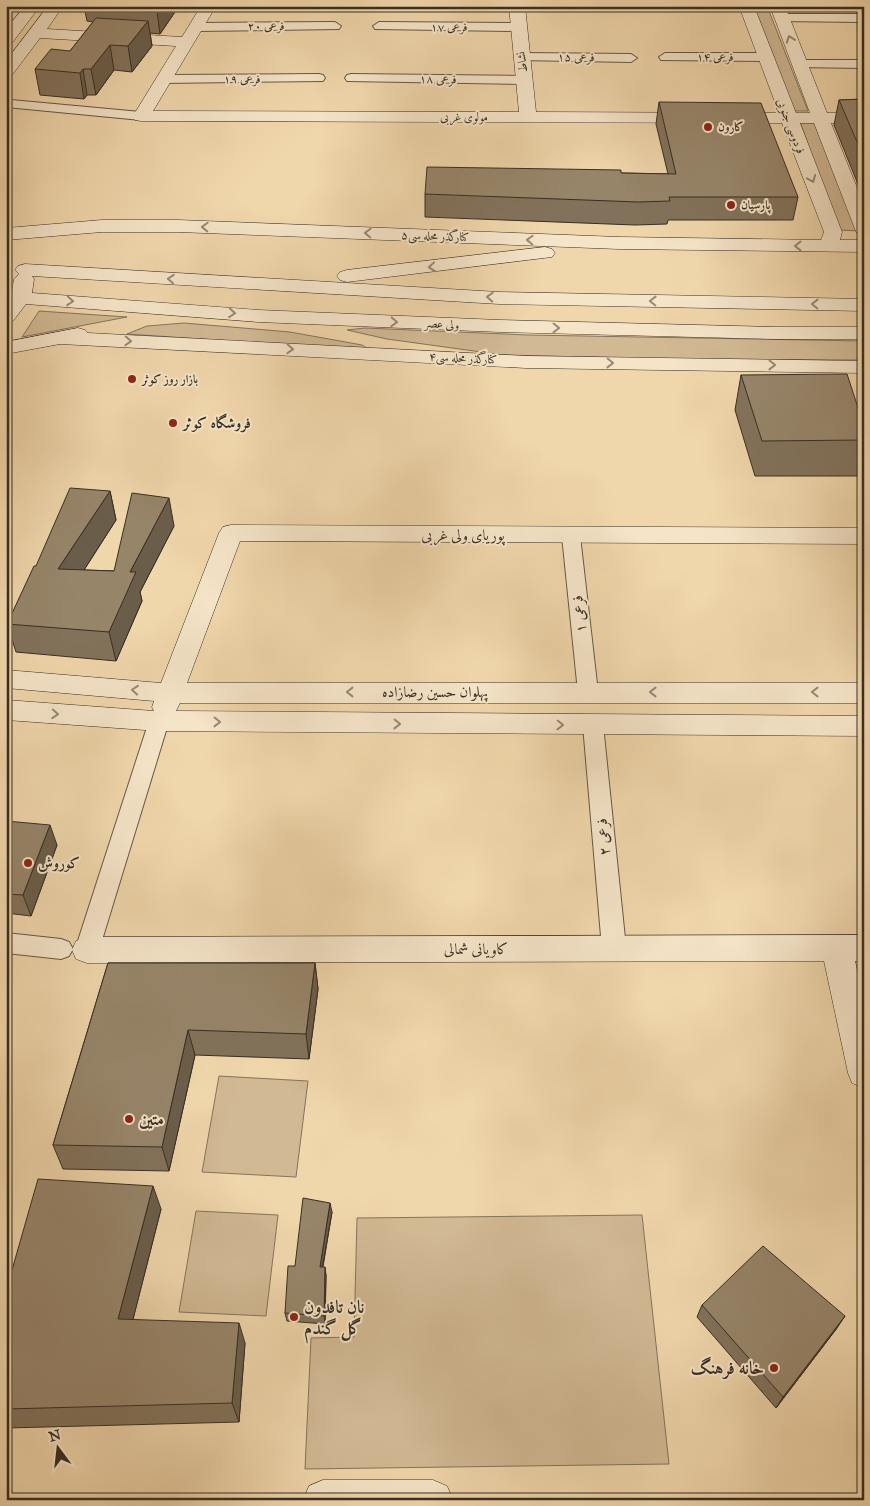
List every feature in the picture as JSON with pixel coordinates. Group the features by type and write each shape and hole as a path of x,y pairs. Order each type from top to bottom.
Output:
{"street":[{"path":"6,40 33,6"},
{"path":"6,72 56,6"},
{"path":"10,104 141,116 209,6"},
{"name":"نشاط","path":"517,6 528,117"},
{"name":"فردوسی جنوبی","path":"746,6 831,239"},
{"path":"864,18 780,12 864,229"},
{"name":"فرعی ۲۰","path":"197,26 334,26"},
{"name":"فرعی ۱۷","path":"379,26 519,27"},
{"path":"36,33 187,42"},
{"name":"فرعی ۱۵","path":"522,57 631,58"},
{"name":"فرعی ۱۴","path":"664,57 765,57"},
{"path":"799,64 864,64"},
{"name":"فرعی ۱۹","path":"164,79 319,78"},
{"name":"فرعی ۱۸","path":"351,78 524,80"},
{"name":"مولوی غربی","path":"141,116 864,118"},
{"name":"کنارگذر محله سی۵","path":"14,251 102,226 178,226 619,243 831,239 864,246"},
{"path":"831,239 858,238 864,233"},
{"path":"262,285 463,264 619,243"},
{"path":"6,317 21,298 14,251"},
{"name":"ولی عصر","path":"14,251 262,285 499,298 864,305"},
{"name":"ولی عصر","path":"21,298 258,316 500,326 776,333 864,332"},
{"path":"6,348 197,310"},
{"path":"258,316 343,341 404,355"},
{"name":"کنارگذر محله سی۴","path":"62,338 526,362 864,367"},
{"name":"پوریای ولی غربی","path":"171,692 231,534 864,536"},
{"name":"فرعی ۱","path":"571,536 588,692"},
{"name":"پهلوان حسین رضازاده","path":"6,680 171,692 864,693"},
{"path":"6,943 74,950 171,692"},
{"path":"588,692 592,725"},
{"name":"پهلوان حسین رضازاده","path":"6,710 159,721 864,726"},
{"name":"فرعی ۲","path":"592,725 614,948"},
{"path":"850,948 864,1073"},
{"name":"کاویانی شمالی","path":"74,950 850,948"},
{"path":"323,1500 433,1500"}],"shaded area":[{"path":"754,6 767,6 808,111 792,111"},
{"path":"800,122 815,122 859,231 839,230"},
{"path":"39,311 127,317 22,337"},
{"path":"184,323 290,332 362,345 370,350 127,334 147,326"},
{"path":"365,328 528,335 864,341 864,360 674,359 503,355 387,339 347,330"},
{"path":"219,1076 308,1081 296,1177 202,1172"},
{"path":"196,1211 278,1215 266,1316 179,1312"},
{"path":"642,1215 669,1464 305,1469 311,1338 354,1337 357,1218"}],"building":[{"path":"107,6 160,6 157,11 106,8"},
{"path":"96,18 148,21 128,46 110,45 91,69 83,69 80,73 35,69 51,49 70,51"},
{"path":"864,99 864,158 839,100"},
{"path":"659,102 761,103 798,197 669,197 670,201 638,202 425,194 427,167 621,170 621,173 676,174"},
{"path":"847,374 864,426 864,440 762,441 741,375"},
{"path":"70,488 110,491 58,569 114,571 132,493 169,498 130,572 136,572 109,632 7,624 34,566 36,566"},
{"path":"6,821 50,825 23,895 6,894"},
{"name":"متین","path":"108,963 315,963 306,1034 188,1030 162,1147 53,1145"},
{"path":"38,1179 153,1186 118,1319 239,1323 232,1403 6,1409 6,1291"},
{"path":"303,1198 330,1203 320,1267 325,1267 324,1316 285,1313 288,1266 295,1266"},
{"name":"خانه فرهنگ","path":"763,1246 845,1316 783,1397 702,1305"}],"place":[{"name":"کارون","path":"708,127"},
{"name":"پارسیان","path":"731,205"},
{"name":"بازار روز کوثر","path":"132,379"},
{"name":"فروشگاه کوثر","path":"173,423"},
{"name":"کوروش","path":"28,863"},
{"name":"متین","path":"129,1119"},
{"name":"نان تافدون گل گندم","path":"294,1317"},
{"name":"خانه فرهنگ","path":"774,1368"}]}
